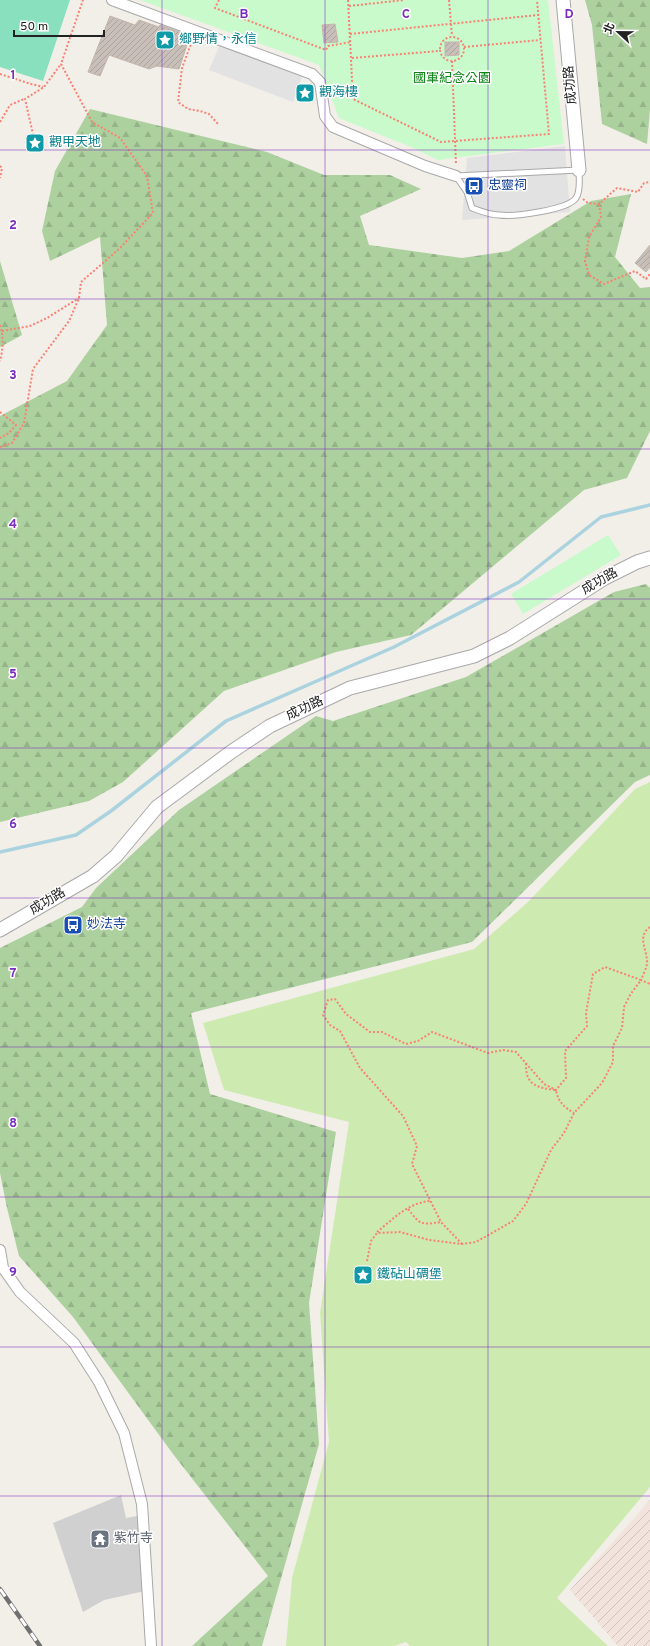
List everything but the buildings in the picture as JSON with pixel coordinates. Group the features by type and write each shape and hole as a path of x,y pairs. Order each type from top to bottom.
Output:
{"street":[{"path":"112,0 312,74 320,82 326,116 333,127 425,166 456,176"},
{"name":"成功路","path":"563,0 579,170"},
{"name":"成功路","path":"0,930 93,876 116,856 157,807 270,726 350,688 474,656 510,638 605,578 637,562 650,558"},
{"path":"0,1250 4,1268 20,1292 74,1343 99,1382 124,1433 142,1504 151,1646"}],"lane":[{"path":"579,170 578,195 576,199 566,205 546,211 500,216 472,208 466,192 456,176 579,170"}],"path":[{"path":"0,122 10,105 25,99 44,87 61,64 83,0"},
{"path":"219,0 215,8 326,50 328,44 351,42"},
{"path":"348,0 353,100 441,142 549,134 537,0"},
{"path":"349,6 404,0"},
{"path":"449,0 452,36"},
{"path":"350,34 538,15"},
{"path":"196,30 182,68 178,102 188,109 209,114 219,125"},
{"path":"452,36 461,40 464,48 464,52 460,58 452,61 444,59 439,51 442,40 452,36"},
{"path":"464,48 540,40"},
{"path":"352,58 439,51"},
{"path":"452,61 456,176"},
{"path":"0,447 12,443 24,423 33,369 69,321 79,298 81,282 119,249 153,213 147,176 120,138 92,122 61,64"},
{"path":"0,74 44,87"},
{"path":"25,99 35,143"},
{"path":"0,166 2,168 0,178"},
{"path":"578,195 588,203 599,204 618,188 638,192 644,183 650,182"},
{"path":"599,204 601,217 589,237 585,261 589,274 604,284 635,271 646,279 650,274"},
{"path":"2,331 30,326 47,318 79,298"},
{"path":"0,325 2,331 3,350 0,360"},
{"path":"0,412 16,425 9,433 0,438"},
{"path":"376,1233 400,1232 429,1240 462,1244 476,1242 513,1221 526,1204 551,1150 564,1133 574,1113 602,1083 613,1062 614,1046 622,1028 624,1007 630,995 641,980 647,963 643,936 650,926"},
{"path":"574,1113 563,1106 557,1097 556,1090 566,1078 565,1051 587,1026 586,1013 593,974 605,967 650,984"},
{"path":"462,1244 441,1222 412,1164 417,1146 403,1116 360,1068 340,1031 330,1025 323,1015 328,1000 335,1000 346,1014 370,1032 382,1032 406,1044 418,1040 432,1032 488,1053 503,1050 516,1052 544,1084 556,1090"},
{"path":"526,1063 525,1071 530,1083 541,1089 556,1090"},
{"path":"367,1261 371,1241 376,1233 399,1214 422,1202 431,1201"},
{"path":"408,1209 419,1222 425,1224 441,1222"}],"shaded area":[{"path":"221,42 303,74 293,102 209,70"},
{"path":"565,146 570,212 462,220 467,158"},
{"name":"紫竹寺","path":"121,1495 126,1518 137,1516 143,1555 145,1591 104,1600 83,1612 53,1523"},
{"path":"650,1500 650,1646 618,1646 570,1590"}],"green space":[{"path":"0,0 70,0 43,81 0,67"},
{"name":"國軍紀念公園","path":"140,0 548,0 564,144 438,160 411,147 339,118 319,65"},
{"path":"585,0 650,0 650,110 647,144 602,124 592,25"},
{"path":"90,109 267,152 324,175 390,175 421,189 360,216 369,245 462,258 509,251 591,201 631,194 615,257 640,288 650,287 650,431 627,478 584,490 411,635 336,652 224,691 123,782 89,801 0,822 0,416 67,381 107,325 100,237 50,261 42,231 55,171"},
{"path":"0,261 22,335 0,347"},
{"path":"608,535 621,555 523,614 511,594"},
{"path":"646,584 650,588 650,775 635,782 472,942 191,1013 210,1094 336,1132 309,1303 319,1444 262,1646 192,1646 268,1576 173,1454 73,1317 19,1256 0,1173 0,948 82,907 96,888 179,810 316,716 333,721 466,677 614,592"},
{"path":"650,782 650,1487 557,1598 608,1646 410,1646 406,1642 394,1646 286,1646 292,1578 329,1442 320,1313 349,1122 224,1090 203,1023 474,949 528,902 635,789"}],"waterway":[{"path":"0,852 76,835 111,811 226,721 394,647 519,582 601,517 650,505"}],"railway":[{"path":"0,1589 40,1646"}],"place":[{"name":"鄉野情，永信","path":"165,40"},
{"name":"觀海樓","path":"305,93"},
{"name":"觀甲天地","path":"35,143"},
{"name":"忠靈祠","path":"474,186"},
{"name":"妙法寺","path":"73,925"},
{"name":"鐵砧山碉堡","path":"363,1275"},
{"name":"紫竹寺","path":"100,1539"}]}
